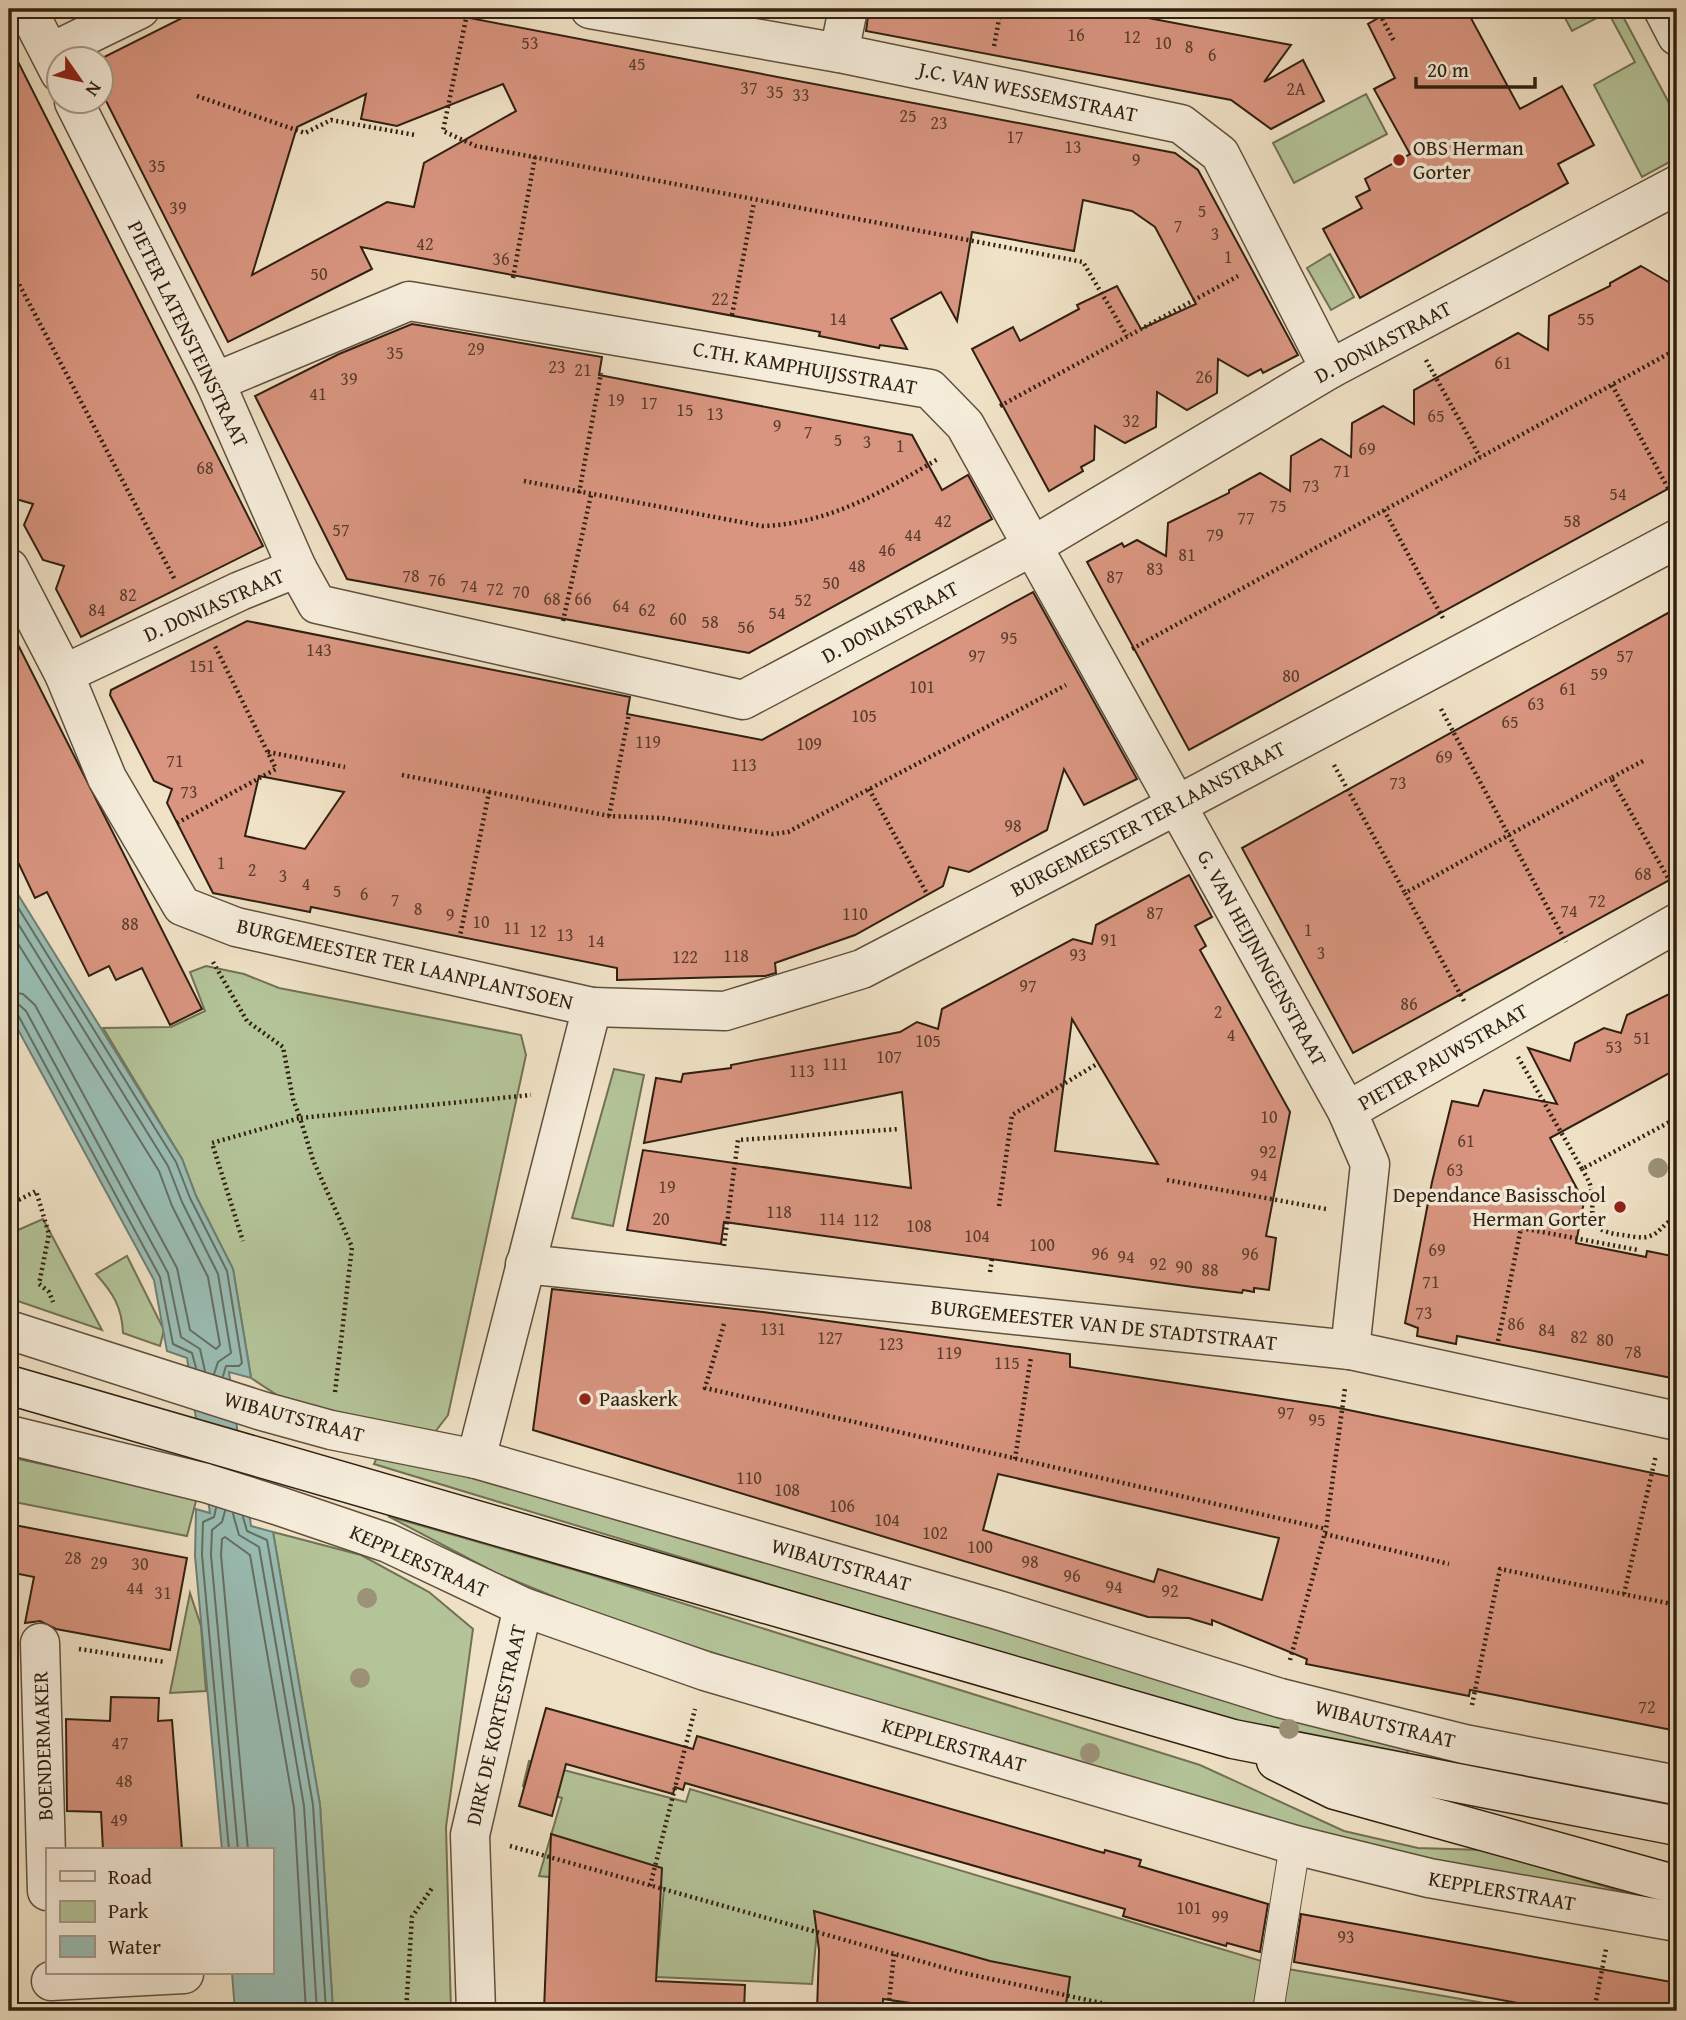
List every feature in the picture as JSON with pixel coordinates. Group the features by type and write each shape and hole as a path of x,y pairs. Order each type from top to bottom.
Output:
{"street":[{"path":"27,9 46,46"},
{"path":"82,46 140,9"},
{"name":"J.C. VAN WESSEMSTRAAT","path":"590,9 839,53 1181,124 1220,154 1330,369"},
{"path":"839,53 848,9"},
{"path":"1663,9 1677,36"},
{"name":"PIETER LATENSTEINSTRAAT","path":"81,116 215,382 297,568"},
{"name":"D. DONIASTRAAT","path":"64,674 195,612 297,568 317,604 743,700 1031,547 1330,369 1677,185"},
{"name":"C.TH. KAMPHUIJSSTRAAT","path":"215,382 410,301 930,389 968,432 1177,805"},
{"name":"BURGEMEESTER TER LAANSTRAAT","path":"592,1007 725,1011 862,969 1677,539"},
{"name":"BURGEMEESTER TER LAANPLANTSOEN","path":"9,568 64,674 107,778 182,906 236,927 592,1007 475,1459"},
{"name":"G. VAN HEIJNINGENSTRAAT","path":"1177,805 1347,1111"},
{"name":"PIETER PAUWSTRAAT","path":"1350,1350 1370,1164 1347,1111 1677,923"},
{"name":"BURGEMEESTER VAN DE STADTSTRAAT","path":"525,1264 1350,1350 1671,1420"},
{"name":"WIBAUTSTRAAT","path":"9,1330 262,1411 331,1430 475,1459 985,1606 1280,1698 1464,1744 1677,1785"},
{"path":"9,1385 1233,1739 1335,1790 1676,1884"},
{"name":"KEPPLERSTRAAT","path":"9,1435 195,1480 279,1506 388,1543 523,1607 705,1671 1295,1845 1429,1878 1664,1920 1676,1884"},
{"name":"DIRK DE KORTESTRAAT","path":"476,2011 470,1835 523,1607"},
{"name":"BOENDERMAKER","path":"40,1643 46,1856"},
{"name":"WIBAUTSTRAAT","path":"1233,1739 1677,1826"},
{"path":"1268,2011 1295,1845"},
{"path":"53,1988 184,1974"}],"path":[{"path":"468,9 443,131 476,146 754,202 1083,262 1128,336"},
{"path":"1377,9 1394,41"},
{"path":"197,96 305,133 331,120 415,135"},
{"path":"505,317 535,157"},
{"path":"725,354 754,202"},
{"path":"524,481 762,526 792,525 867,500 968,432 1128,336 1272,257"},
{"path":"9,265 276,769 144,841"},
{"path":"1408,327 1480,457"},
{"path":"579,493 608,334"},
{"path":"401,775 610,816 662,818 788,832 1099,667 1677,349"},
{"path":"1612,385 1677,505"},
{"path":"555,656 591,495"},
{"path":"1384,510 1462,653"},
{"path":"610,816 636,675"},
{"path":"1422,675 1584,976"},
{"path":"1315,732 1405,893 1582,1168 1591,1184 1591,1214 1595,1225 1606,1233 1645,1237 1654,1235 1672,1218 1677,1218"},
{"path":"267,752 345,767"},
{"path":"1405,893 1643,761"},
{"path":"1611,778 1677,895"},
{"path":"869,789 944,926"},
{"path":"452,975 489,792"},
{"path":"212,961 247,1021 283,1047 293,1099 313,1160 352,1247 334,1397"},
{"path":"999,1206 1012,1115 1097,1065"},
{"path":"243,1241 212,1143 300,1118 376,1108 570,1092"},
{"path":"1582,1168 1677,1118"},
{"path":"899,1129 738,1140 727,1286 705,1388 1449,1563"},
{"path":"1167,1180 1365,1217"},
{"path":"9,1205 36,1191 49,1234 39,1284"},
{"path":"1490,1380 1521,1228 1638,1250"},
{"path":"1015,1459 1038,1318"},
{"path":"1280,1698 1325,1532 1350,1350"},
{"path":"1624,1594 1671,1420"},
{"path":"1464,1744 1500,1569 1677,1605"},
{"name":"BOENDERMAKER","path":"40,1643 165,1662"},
{"path":"650,1886 705,1671"},
{"path":"470,1835 959,1972 1138,2011"},
{"path":"406,2011 412,1917 434,1886"},
{"path":"1594,2011 1613,1910"},
{"path":"888,2011 894,1954"}],"green space":[{"path":"1582,9 1619,9 1677,118 1677,158 1642,177 1594,85 1635,62 1608,12 1572,31 1565,18"},
{"path":"1366,94 1387,134 1294,183 1273,143"},
{"path":"1330,254 1354,297 1331,310 1307,268"},
{"path":"206,966 244,974 279,988 521,1035 526,1055 448,1415 435,1432 286,1401 251,1378 233,1269 196,1196 182,1159 103,1028 171,1027 205,1011 190,972"},
{"path":"614,1069 644,1075 613,1226 572,1218"},
{"path":"43,1219 102,1330 9,1298 9,1234"},
{"path":"127,1256 164,1330 160,1346 123,1333 116,1301 96,1274"},
{"path":"378,1455 466,1474 1408,1750 1403,1768 1190,1712 374,1464"},
{"path":"9,1457 197,1497 187,1536 9,1501"},
{"path":"388,1516 589,1574 1200,1765 1344,1831 1418,1848 1484,1850 1643,1898 1438,1867 785,1676 606,1618 496,1573"},
{"path":"273,1532 361,1555 429,1592 473,1629 446,1827 451,2011 333,2011 320,1805"},
{"path":"190,1593 201,1626 206,1691 170,1693"},
{"path":"529,1761 686,1802 690,1789 1288,1969 1530,2011 892,2011 899,1953 817,1931 812,1984 656,1977 664,1888 539,1876 562,1798 523,1786"}],"water":[{"path":"9,880 182,1159 196,1196 233,1269 251,1378 229,1372 251,1526 273,1532 320,1805 333,2011 235,2011 232,1974 273,1974 273,1848 222,1848 195,1556 196,1509 210,1513 187,1358 167,1351 154,1280 9,1013"}],"building":[{"path":"200,9 423,9 1175,153 1198,170 1298,355 1263,373 1261,369 1248,376 1218,359 1217,393 1187,410 1157,392 1156,427 1125,443 1095,426 1094,460 1081,467 1083,471 1049,491 972,349 1013,327 1020,341 1079,309 1077,305 1117,286 1141,329 1196,304 1155,227 1132,211 1083,200 1074,251 972,232 957,321 941,292 891,319 907,349 880,345 879,348 819,336 820,332 361,247 372,269 228,342 114,116 116,116 116,51","holes":["503,84 516,111 424,163 414,207 387,202 252,275 297,127 366,94 361,119 397,126"]},
{"path":"869,9 1101,9 1291,45 1264,82 1303,60 1324,101 1271,129 1231,100 866,31"},
{"path":"1394,9 1466,9 1520,109 1562,86 1594,145 1558,164 1568,183 1360,298 1323,229 1362,208 1356,197 1370,190 1365,179 1410,154 1374,89 1395,78 1368,24"},
{"path":"9,44 263,546 81,637 56,589 64,566 43,560 24,525 33,504 9,497"},
{"path":"1641,266 1677,287 1677,484 1189,750 1087,562 1122,543 1124,547 1137,540 1166,556 1168,523 1229,493 1229,490 1260,473 1290,491 1291,456 1321,439 1351,457 1352,423 1383,406 1414,424 1414,390 1518,333 1548,350 1549,316 1610,286 1610,283"},
{"path":"412,324 602,357 599,375 912,435 942,490 968,475 992,519 749,653 347,579 255,396 339,354"},
{"path":"1033,592 1137,779 1084,805 1064,769 1047,830 969,872 949,867 943,886 855,935 775,963 776,973 765,976 617,980 617,968 311,907 310,912 213,893 167,803 172,789 154,781 110,695 111,690 247,621 630,697 627,714 762,740","holes":["259,776 344,792 305,849 245,836"]},
{"path":"1677,608 1677,876 1353,1053 1242,848"},
{"path":"9,627 202,1009 170,1025 142,968 116,980 109,966 89,976 47,892 35,898 19,864 9,869"},
{"path":"1189,875 1212,917 1195,926 1206,946 1200,950 1290,1112 1266,1236 1276,1238 1269,1290 1254,1288 1254,1292 1243,1290 1242,1293 1193,1287 724,1222 721,1244 627,1230 643,1150 911,1188 902,1092 644,1143 656,1078 681,1082 683,1074 731,1068 731,1065 900,1032 917,1022 938,1029 942,1009 1073,939 1092,944 1096,925","holes":["1072,1019 1158,1164 1055,1151"]},
{"path":"1677,990 1677,1069 1550,1138 1584,1202 1576,1243 1646,1257 1647,1251 1677,1257 1677,1379 1457,1336 1456,1344 1417,1336 1418,1328 1405,1323 1432,1182 1452,1101 1478,1106 1484,1090 1557,1104 1528,1048 1570,1061 1575,1043 1604,1028 1621,1033 1627,1015"},
{"path":"552,1289 763,1312 1070,1354 1070,1367 1334,1407 1677,1478 1677,1731 1470,1690 1469,1696 1306,1664 1307,1659 1212,1620 1212,1625 1189,1618 1148,1617 533,1430","holes":["998,1474 1279,1538 1262,1600 1158,1569 1154,1582 983,1530"]},
{"path":"9,1524 187,1558 170,1650 56,1629 40,1621 25,1623 34,1577 9,1572"},
{"path":"111,1697 159,1698 158,1721 172,1720 182,1848 103,1848 101,1812 67,1811 66,1719 110,1721"},
{"path":"546,1708 693,1749 697,1736 1104,1853 1105,1850 1141,1860 1139,1866 1268,1904 1260,1952 1227,1943 1226,1946 1123,1916 1125,1909 685,1783 683,1790 675,1787 673,1794 566,1764 552,1816 519,1806"},
{"path":"551,1834 662,1868 656,1981 745,1985 744,2011 544,2010"},
{"path":"814,1911 990,1961 1070,1977 1065,2011 965,2011 883,1999 883,2007 871,2007 871,2011 817,2011 819,1950"},
{"path":"1301,1914 1677,1983 1677,2011 1562,2011 1294,1962"}],"place":[{"name":"OBS Herman Gorter","path":"1399,160"},
{"name":"Dependance Basisschool Herman Gorter","path":"1620,1207"},
{"name":"Paaskerk","path":"585,1399"}]}
